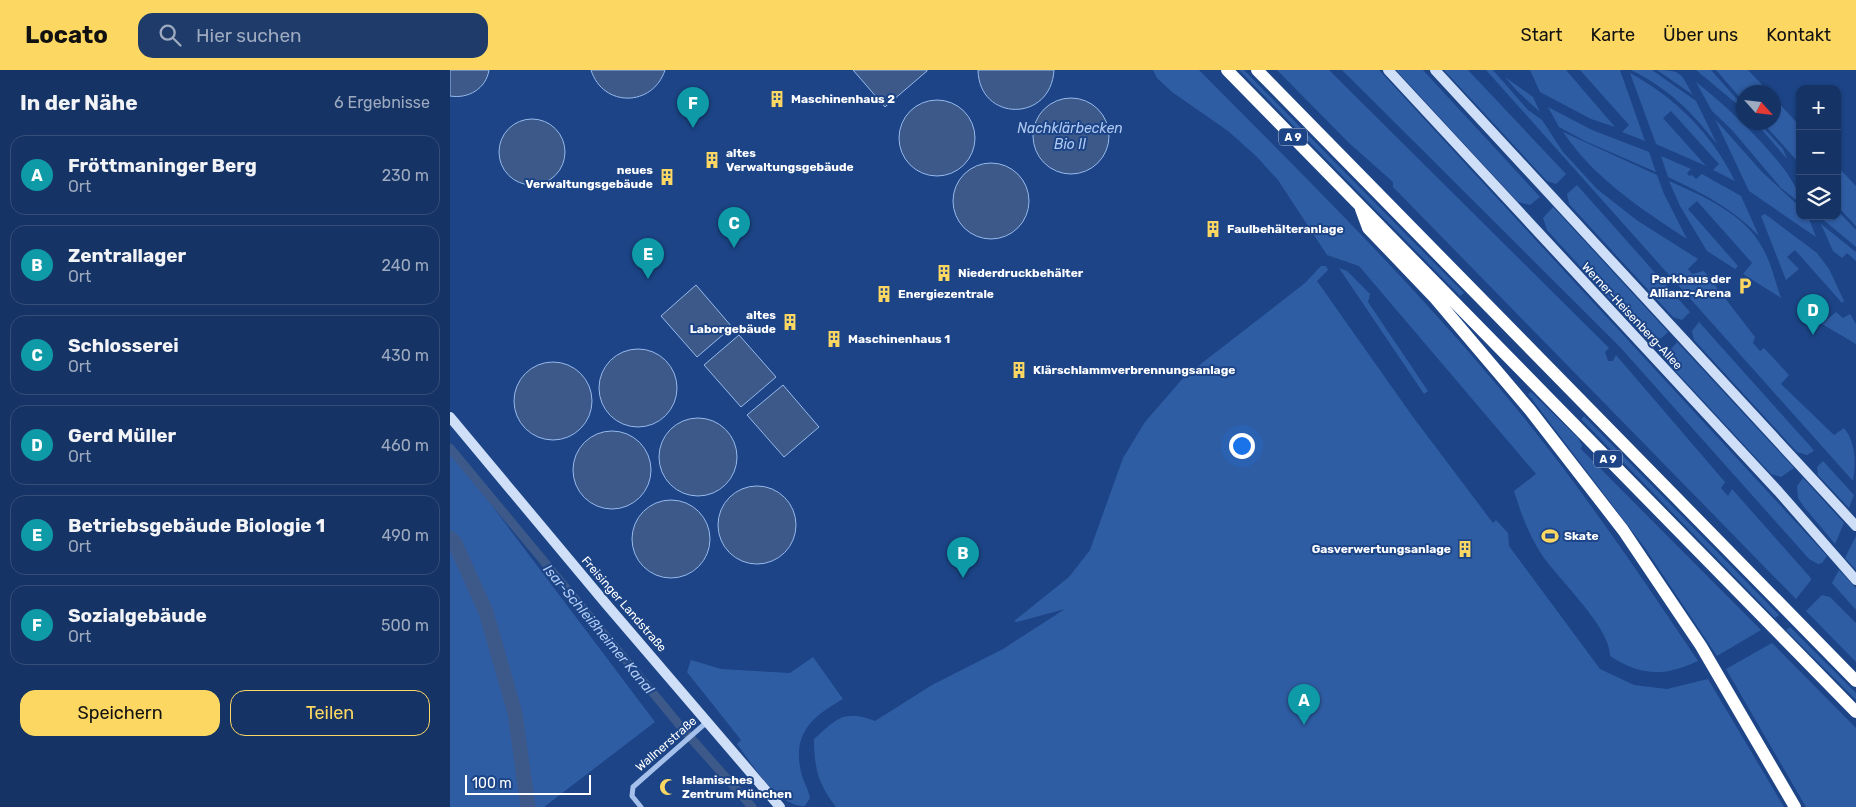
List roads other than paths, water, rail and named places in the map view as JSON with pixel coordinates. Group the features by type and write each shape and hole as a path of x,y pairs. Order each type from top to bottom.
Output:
{"highway":[{"name":"A 9","path":"1226,70 1856,712"},
{"name":"A 9","path":"1257,70 1856,681"},
{"path":"1360,205 1368,228 1434,298 1530,410 1622,530 1701,646 1795,807"}],"street":[{"name":"Werner-Heisenberg-Allee","path":"1388,70 1771,484 1856,580"},
{"name":"Werner-Heisenberg-Allee","path":"1435,70 1856,526"},
{"name":"Freisinger Landstraße","path":"450,417 601,598 780,807"},
{"name":"Wallnerstraße","path":"641,807 632,796 633,787 708,721"}],"water":[{"path":"450,70 489,70 487,77 480,87 469,94 457,97 450,96"},
{"path":"591,70 665,70 659,82 650,91 628,98 606,91 597,82"},
{"path":"853,70 927,70 927,71 885,107"},
{"name":"Nachklärbecken Bio II","path":"978,70 1054,70 1050,87 1041,100 1029,107 1015,109 1002,107 990,99 981,87"},
{"name":"Nachklärbecken Bio II","path":"1071,98 1086,101 1098,109 1106,121 1109,136 1106,151 1098,163 1086,171 1071,174 1056,171 1044,163 1036,151 1033,136 1036,121 1044,109 1056,101"},
{"path":"937,100 952,103 964,111 972,123 975,138 972,153 964,165 952,173 937,176 922,173 910,165 902,153 899,138 902,123 910,111 922,103"},
{"path":"532,119 545,122 555,129 562,139 565,152 562,165 555,175 545,182 532,185 519,182 509,175 502,165 499,152 502,139 509,129 519,122"},
{"name":"Nachklärbecken Bio II","path":"991,163 1006,166 1018,174 1026,186 1029,201 1026,216 1018,228 1006,236 991,239 976,236 964,228 956,216 953,201 956,186 964,174 976,166"},
{"path":"696,285 732,327 697,357 661,316"},
{"path":"739,335 776,377 741,407 704,365"},
{"path":"630,349 646,349 660,355 671,366 677,380 677,396 671,410 660,421 646,427 630,427 616,421 605,410 599,396 599,380 605,366 616,355"},
{"path":"545,362 561,362 575,368 586,379 592,393 592,409 586,423 575,434 561,440 545,440 531,434 520,423 514,409 514,393 520,379 531,368"},
{"path":"783,385 819,427 784,457 747,415"},
{"path":"690,418 706,418 720,424 731,435 737,449 737,465 731,479 720,490 706,496 690,496 676,490 665,479 659,465 659,449 665,435 676,424"},
{"path":"604,431 620,431 634,437 645,448 651,462 651,478 645,492 634,503 620,509 604,509 590,503 579,492 573,478 573,462 579,448 590,437"},
{"path":"749,486 765,486 779,492 790,503 796,517 796,533 790,547 779,558 765,564 749,564 735,558 724,547 718,533 718,517 724,503 735,492"},
{"path":"663,500 679,500 693,506 704,517 710,531 710,547 704,561 693,572 679,578 663,578 649,572 638,561 632,547 632,531 638,517 649,506"}],"waterway":[{"name":"Isar-Schleißheimer Kanal","path":"450,448 682,728 752,807"},
{"path":"450,538 455,543 486,612 515,713 528,807"}],"place":[{"name":"Maschinenhaus 2","path":"777,99"},
{"name":"Sozialgebäude","path":"693,128"},
{"name":"altes Verwaltungsgebäude","path":"712,160"},
{"name":"neues Verwaltungsgebäude","path":"667,177"},
{"name":"Faulbehälteranlage","path":"1213,229"},
{"name":"Schlosserei","path":"734,248"},
{"name":"Niederdruckbehälter","path":"944,273"},
{"name":"Betriebsgebäude Biologie 1","path":"648,279"},
{"name":"Parkhaus der Allianz-Arena","path":"1745,286"},
{"name":"Energiezentrale","path":"884,294"},
{"name":"altes Laborgebäude","path":"790,322"},
{"name":"Gerd Müller","path":"1813,335"},
{"name":"Maschinenhaus 1","path":"834,339"},
{"name":"Klärschlammverbrennungsanlage","path":"1019,370"},
{"name":"Skate","path":"1550,536"},
{"name":"Gasverwertungsanlage","path":"1465,549"},
{"name":"Zentrallager","path":"963,578"},
{"name":"Fröttmaninger Berg","path":"1304,725"},
{"name":"Islamisches Zentrum München","path":"668,787"}]}
